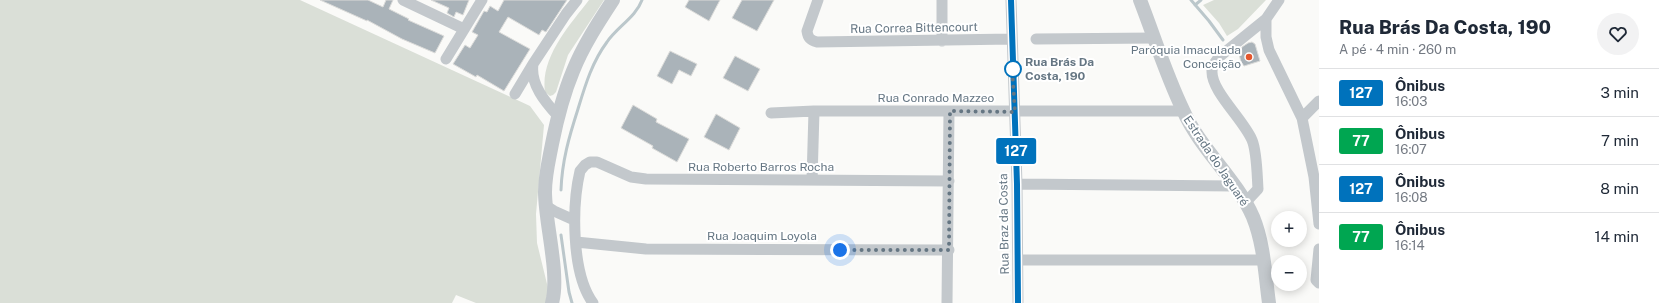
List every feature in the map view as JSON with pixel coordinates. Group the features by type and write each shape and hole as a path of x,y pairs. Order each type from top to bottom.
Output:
{"street":[{"path":"402,0 464,29"},
{"path":"446,59 482,0"},
{"path":"566,14 570,0"},
{"path":"515,94 532,64 566,14 578,0"},
{"path":"552,303 554,288 550,208 546,173 558,116 573,71 580,55 613,0"},
{"name":"Rua Correa Bittencourt","path":"818,0 807,31 811,40 817,42 1012,39"},
{"path":"942,0 942,41"},
{"name":"Rua Braz da Costa","path":"1011,0 1017,184 1018,303"},
{"name":"Estrada do Jaguaré","path":"1140,0 1183,111 1198,136 1234,186 1252,216 1259,236 1269,303"},
{"path":"1245,203 1258,189 1253,142 1246,128 1220,92 1214,81 1212,70 1219,57 1266,19 1280,0"},
{"path":"1266,19 1265,29 1269,50 1302,118 1314,177 1319,224"},
{"path":"1036,39 1155,38"},
{"path":"532,64 532,70 541,96 558,116"},
{"path":"1302,118 1319,101"},
{"path":"812,180 814,111"},
{"name":"Rua Conrado Mazzeo","path":"771,113 814,111 1183,111"},
{"path":"948,303 950,111"},
{"name":"Rua Roberto Barros Rocha","path":"571,218 580,171 590,162 597,162 632,176 646,179 949,181"},
{"path":"1017,184 1234,186"},
{"path":"550,208 571,218 581,274 592,303"},
{"name":"Rua Joaquim Loyola","path":"576,242 646,249 949,250"},
{"path":"1319,249 1315,273 1316,280 1319,283"},
{"path":"1018,260 1263,260"}],"shaded area":[{"path":"0,0 300,0 530,106 544,125 536,214 537,243 548,288 546,303 476,303 456,295 452,303 0,303"},
{"path":"589,0 604,0 568,55 556,92 550,96 545,92 547,66 565,31"},
{"path":"1214,0 1266,0 1238,29 1227,36 1219,23 1203,5"}],"building":[{"path":"320,0 368,0 383,7 386,0 393,0 389,9 409,19 408,20 444,36 435,53 402,39 367,20"},
{"path":"431,0 469,0 463,15 456,12 454,17 447,13 449,8"},
{"path":"504,0 567,0 546,32 542,30 539,35 508,17 499,32 530,49 504,91 477,75 476,77 453,64 465,45 470,48 478,35 472,32 484,11 487,12 490,6 498,11"},
{"path":"689,0 720,0 709,21 685,7"},
{"path":"742,0 774,0 757,31 732,18"},
{"name":"Paróquia Imaculada Conceição","path":"1252,42 1255,44 1260,61 1244,66 1241,62 1239,54 1242,47"},
{"path":"670,51 697,64 691,76 679,70 672,84 657,76"},
{"path":"735,56 760,69 748,91 723,78"},
{"path":"633,105 657,119 656,122 689,139 677,162 652,148 653,146 621,128"},
{"path":"716,114 740,128 729,150 704,137"}],"waterway":[{"path":"561,190 564,159 569,139 583,92 593,66 607,42 631,17 642,0"},
{"path":"1191,0 1223,40"},
{"path":"1195,5 1201,0"},
{"path":"561,235 569,292 572,303"}],"bus line":[{"name":"127","path":"1011,0 1016,140 1018,303"}],"place":[{"name":"Paróquia Imaculada Conceição","path":"1249,57"},
{"name":"Rua Brás Da Costa, 190","path":"1013,69"}],"route":[{"path":"840,250 949,250 950,111 1015,112 1012,68 1013,69"}]}
